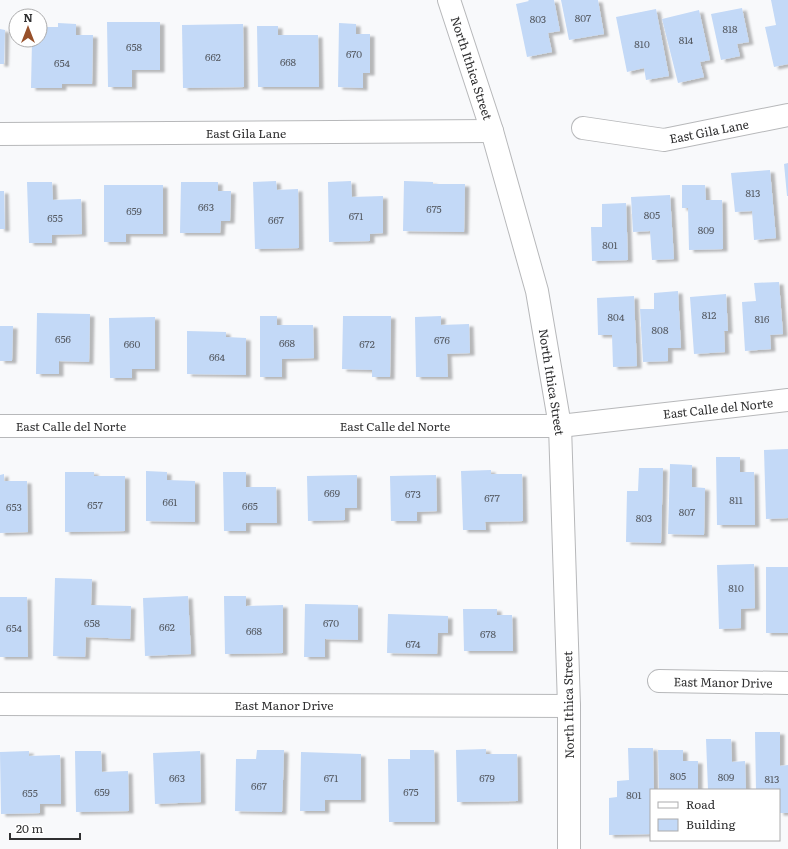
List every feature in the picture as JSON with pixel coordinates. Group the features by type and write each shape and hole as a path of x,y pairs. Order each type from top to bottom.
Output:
{"street":[{"name":"North Ithica Street","path":"449,0 492,131 537,291 560,426 569,706 569,849"},
{"name":"East Gila Lane","path":"583,128 664,140 788,115"},
{"name":"East Gila Lane","path":"0,134 492,131"},
{"name":"East Calle del Norte","path":"0,426 560,426 788,400"},
{"name":"East Manor Drive","path":"658,681 788,683"},
{"name":"East Manor Drive","path":"0,704 569,706"}],"building":[{"path":"528,0 554,0 560,31 548,33 552,52 527,57 516,4 529,1"},
{"path":"561,0 598,0 604,34 569,40"},
{"path":"771,0 788,0 788,64 774,67 765,27 776,25"},
{"path":"742,8 749,42 737,44 740,56 721,60 711,14"},
{"path":"656,9 669,76 646,80 644,68 627,72 616,17"},
{"path":"699,10 710,60 700,62 704,77 678,83 662,19"},
{"path":"107,22 160,22 160,70 132,70 132,87 108,87"},
{"path":"58,23 76,24 76,35 93,35 92,84 62,84 62,88 31,88 32,48 48,48 48,27 58,27"},
{"path":"339,23 356,24 356,34 370,34 370,73 363,73 363,88 338,87"},
{"path":"243,24 244,87 183,88 182,25"},
{"path":"257,26 278,26 278,35 318,35 319,87 258,87"},
{"path":"0,29 5,30 4,64 0,64"},
{"path":"788,163 788,196 787,196 784,164"},
{"path":"770,170 776,238 754,240 752,211 735,212 731,173"},
{"path":"276,181 277,190 298,189 299,248 255,249 253,182"},
{"path":"351,181 352,197 383,196 383,233 370,234 370,241 329,242 328,182"},
{"path":"404,181 433,182 433,184 465,184 464,232 403,231"},
{"path":"27,182 52,182 53,200 81,199 82,234 52,235 52,243 29,243"},
{"path":"181,182 218,182 218,191 231,191 230,221 221,221 220,233 180,233"},
{"path":"104,185 163,185 163,234 126,234 126,242 104,242"},
{"path":"682,185 705,185 706,200 722,200 723,249 689,250 688,208 682,208"},
{"path":"0,191 4,191 5,229 0,229"},
{"path":"670,195 674,259 652,260 650,231 633,232 631,197"},
{"path":"626,203 628,260 592,261 591,227 602,227 602,204"},
{"path":"779,282 783,334 770,335 771,349 745,351 742,302 756,301 754,283"},
{"path":"678,291 681,348 668,348 668,361 643,362 640,309 654,309 654,293"},
{"path":"726,294 728,331 724,331 725,352 694,354 690,297"},
{"path":"634,296 637,366 613,367 612,335 598,335 597,298"},
{"path":"37,313 90,314 89,362 59,361 59,374 36,374"},
{"path":"260,316 277,316 277,325 313,325 314,358 282,359 282,377 260,377"},
{"path":"343,316 391,316 390,377 372,377 372,370 342,369"},
{"path":"441,316 441,325 469,324 470,353 447,354 448,377 416,377 415,317"},
{"path":"155,317 155,369 132,369 132,378 110,378 109,318"},
{"path":"0,326 13,326 12,361 0,361"},
{"path":"187,331 226,332 226,337 246,338 246,375 187,374"},
{"path":"788,449 788,518 766,519 764,450"},
{"path":"716,457 740,457 740,472 754,472 755,525 717,525"},
{"path":"670,464 692,465 692,487 705,488 704,535 668,534"},
{"path":"639,468 663,468 661,543 626,542 627,491 638,491"},
{"path":"491,470 491,474 522,474 523,521 485,522 486,530 463,530 461,471"},
{"path":"146,471 167,472 167,480 195,481 195,522 146,521"},
{"path":"65,472 94,472 94,476 125,476 125,531 65,532"},
{"path":"223,472 246,472 246,487 276,487 277,523 246,523 246,531 224,531"},
{"path":"4,474 4,481 27,481 28,532 0,533 0,475"},
{"path":"357,475 357,508 345,508 345,520 308,521 307,476"},
{"path":"436,475 437,511 417,512 417,521 391,521 390,476"},
{"path":"754,564 755,608 741,609 741,628 719,629 717,565"},
{"path":"766,567 788,567 788,633 766,633"},
{"path":"55,578 92,579 91,605 131,606 130,639 86,637 85,657 53,656"},
{"path":"188,596 191,654 145,656 143,598"},
{"path":"224,596 246,596 246,606 283,605 283,653 225,654"},
{"path":"0,597 27,597 28,657 0,657"},
{"path":"305,604 358,605 358,640 325,639 325,657 304,657"},
{"path":"463,609 497,609 497,615 512,615 513,651 464,651"},
{"path":"388,614 448,616 448,633 438,633 437,654 387,653"},
{"path":"755,732 780,732 780,766 788,765 788,813 780,813 780,789 756,789"},
{"path":"706,739 731,739 732,762 745,761 746,789 708,789"},
{"path":"628,748 653,748 654,789 650,789 650,834 609,835 609,798 617,797 617,781 629,780"},
{"path":"486,749 486,754 517,754 518,801 457,802 456,750"},
{"path":"257,750 284,750 282,812 235,811 236,759 256,759"},
{"path":"410,750 434,750 435,822 389,822 388,759 410,759"},
{"path":"658,750 683,750 683,761 698,761 698,789 659,789"},
{"path":"29,751 29,756 60,755 61,804 40,804 40,813 1,814 0,752"},
{"path":"75,751 101,751 102,772 128,771 129,811 76,812"},
{"path":"200,751 201,802 155,804 153,753"},
{"path":"301,752 361,754 361,800 325,800 325,811 300,811"}]}
